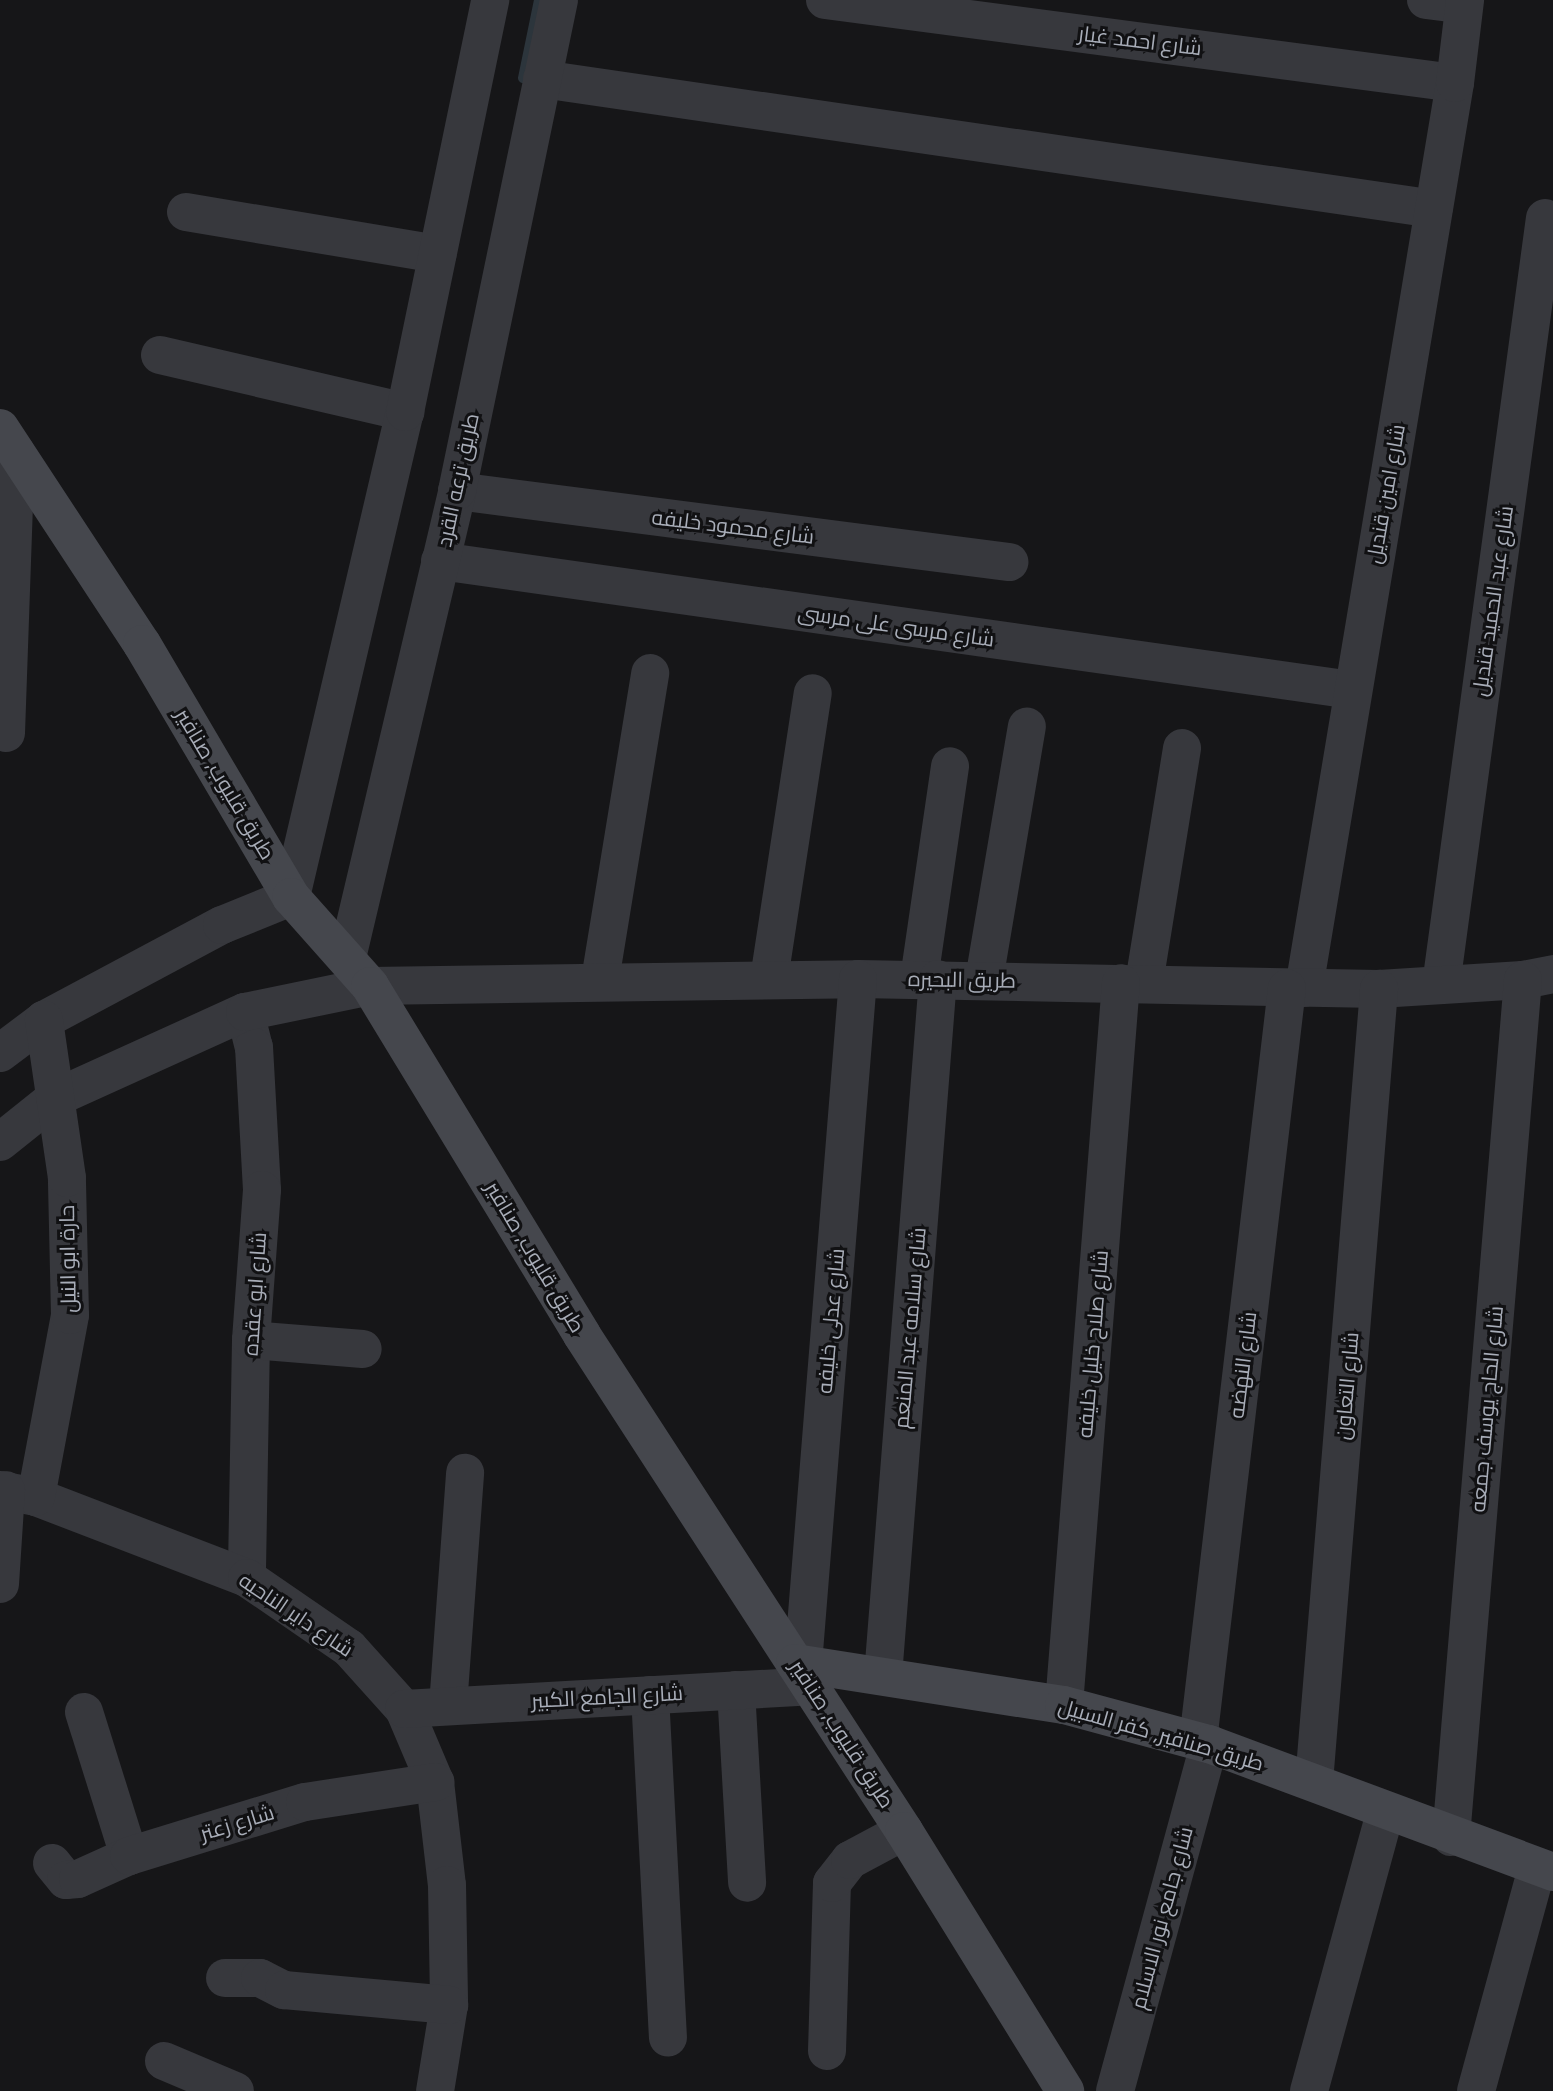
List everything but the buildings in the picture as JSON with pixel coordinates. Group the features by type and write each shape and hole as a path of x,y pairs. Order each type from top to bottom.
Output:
{"street":[{"path":"0,1053 44,1020 222,925 291,897 405,412 490,0"},
{"name":"طريق ترعه القرد","path":"358,972 440,561 457,491 559,0"},
{"name":"شارع احمد غيار","path":"825,0 1455,83"},
{"path":"1426,0 1464,3"},
{"name":"شارع امين قنديل","path":"1296,988 1352,690 1455,83 1464,3"},
{"path":"542,79 1434,209"},
{"path":"186,212 438,254"},
{"name":"شارع عبد الحميد قنديل","path":"1441,985 1545,218"},
{"path":"160,355 405,412"},
{"path":"6,733 8,440"},
{"name":"طريق قليوب, صنافير","path":"8,440 142,644 291,897 358,972 582,1335 803,1671 1066,2091"},
{"name":"شارع محمود خليفه","path":"457,491 1009,562"},
{"name":"شارع مرسى على مرسى","path":"440,561 1352,690"},
{"path":"600,980 650,673"},
{"path":"769,979 813,692"},
{"path":"984,980 1027,727"},
{"name":"شارع صلاح خليل خليفه","path":"1064,1705 1133,983 1182,748"},
{"name":"شارع سلامه عبد المنعم","path":"883,1676 928,979 950,766"},
{"name":"طريق البحيره","path":"0,1142 55,1098 245,1012 358,972 600,980 928,979 1379,989 1538,977"},
{"name":"شارع الحاج يوسف جمعه","path":"1451,1837 1538,977"},
{"name":"شارع عدلى خليفه","path":"803,1671 858,979"},
{"name":"شارع النهضه","path":"1203,1743 1296,988"},
{"name":"شارع التعاون","path":"1314,1782 1379,989"},
{"name":"شارع ابو عقده","path":"245,1012 254,1047 261,1190 251,1340 247,1578"},
{"name":"حارة ابو النيل","path":"0,1584 14,1492 70,1315 67,1178 44,1020"},
{"path":"251,1340 363,1349"},
{"path":"448,1706 465,1473"},
{"name":"شارع داير الناحيه","path":"14,1492 247,1578 349,1647 404,1709 435,1782 447,1885 449,2005 435,2091"},
{"name":"طريق صنافير, كفر السبيل","path":"803,1671 883,1676 1064,1705 1203,1743 1314,1782 1385,1813 1545,1870"},
{"name":"شارع الجامع الكبير","path":"404,1709 736,1690 803,1671"},
{"path":"736,1690 747,1883"},
{"path":"650,1695 668,2038"},
{"path":"84,1712 129,1856"},
{"name":"شارع جامع نور الاسلام","path":"1115,2091 1203,1743"},
{"name":"شارع زعتر","path":"52,1863 66,1880 129,1856 305,1802 435,1782"},
{"path":"1309,2091 1385,1813"},
{"path":"827,2051 832,1882 850,1860 904,1831"},
{"path":"1476,2091 1545,1870"},
{"path":"225,1978 260,1978 284,1990 449,2005"},
{"path":"164,2061 235,2091"}],"waterway":[{"path":"523,78 539,0"}]}
